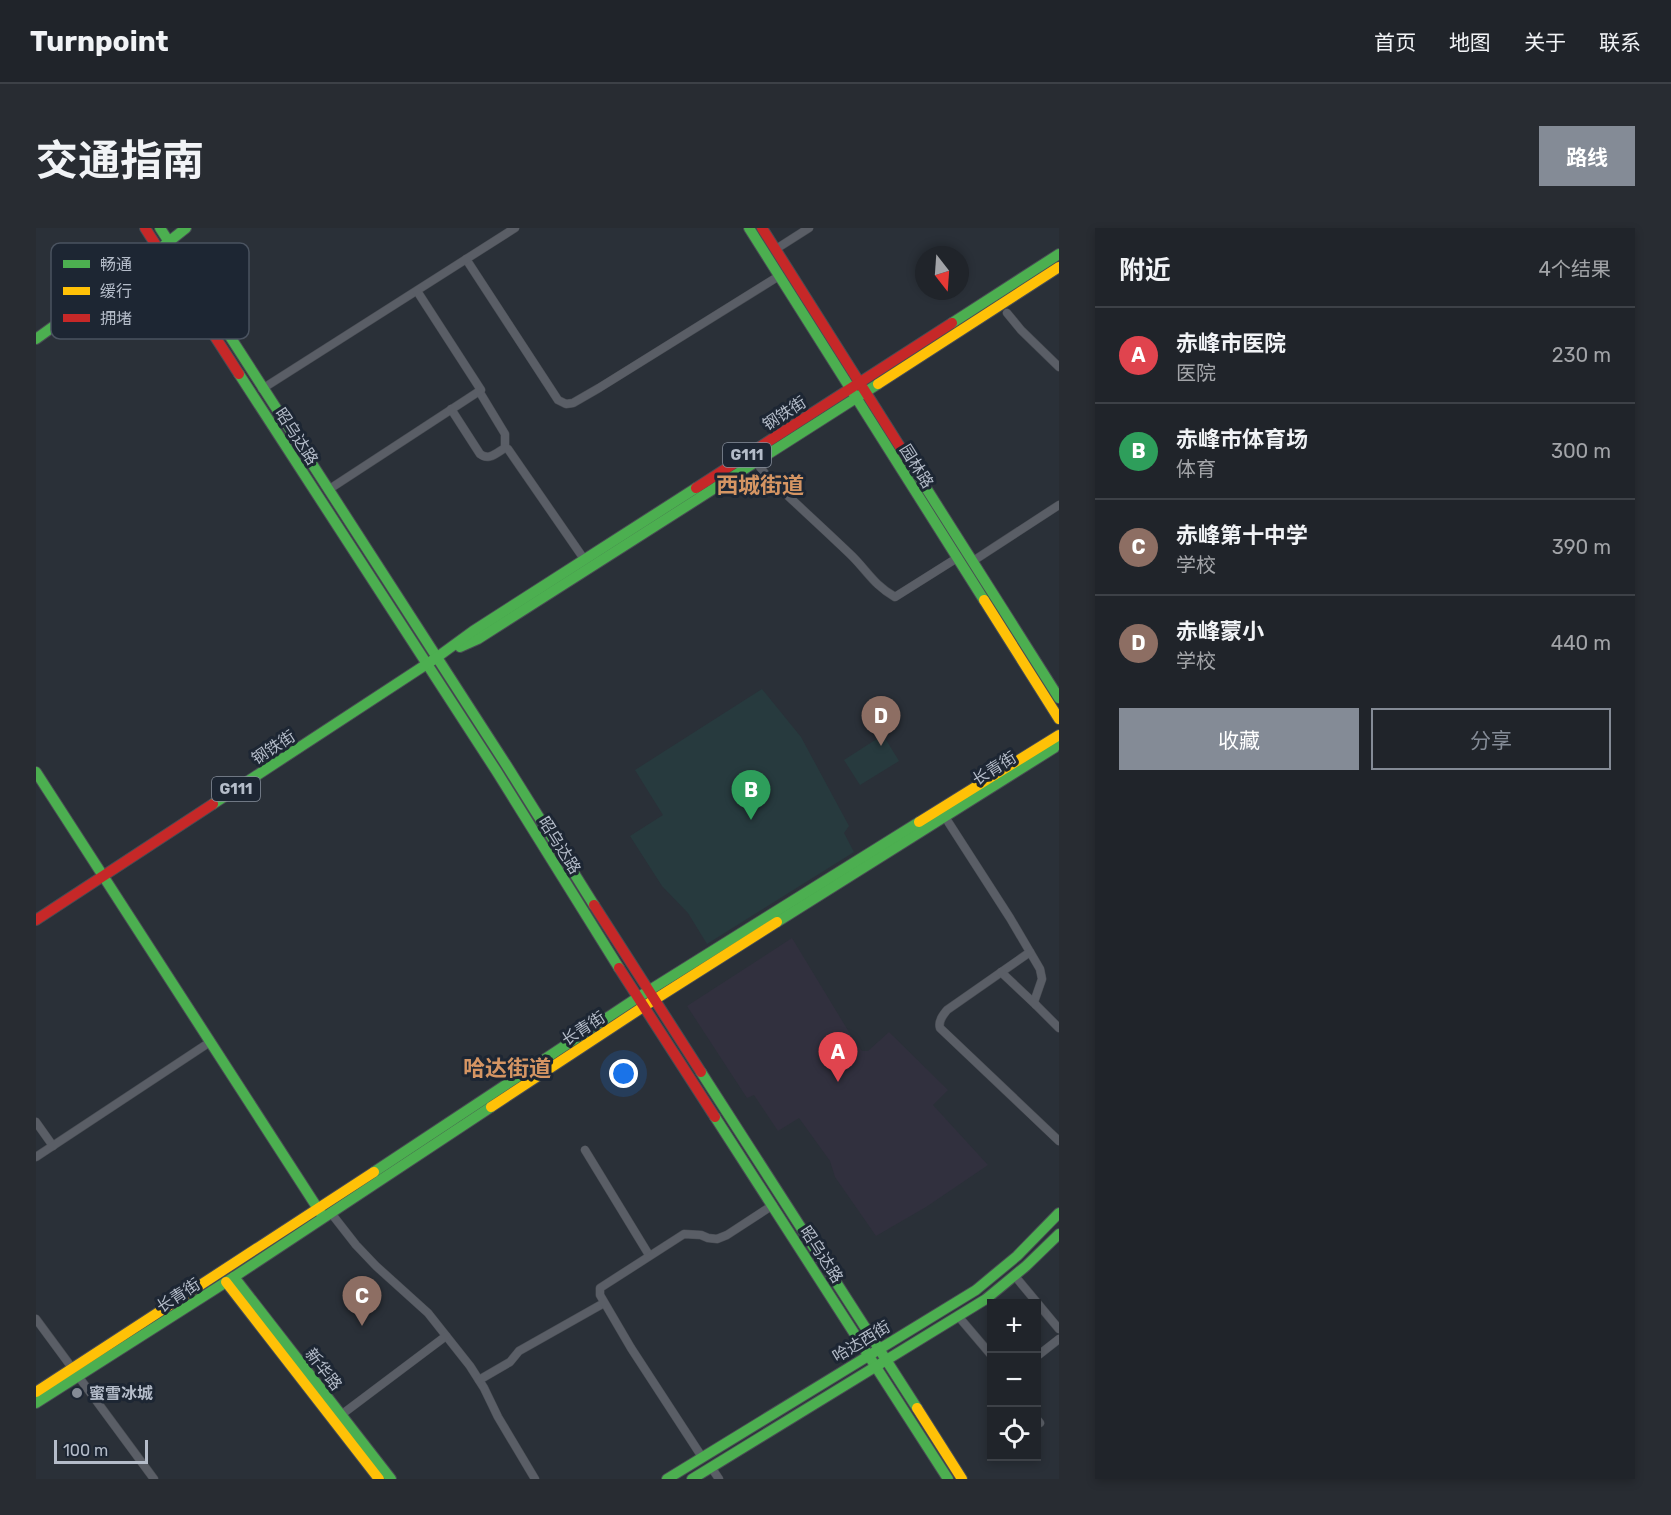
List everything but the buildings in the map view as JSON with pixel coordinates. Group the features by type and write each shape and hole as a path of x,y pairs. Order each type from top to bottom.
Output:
{"main road":[{"name":"昭乌达路","path":"145,228 155,243"},
{"name":"昭乌达路","path":"160,228 169,242"},
{"path":"169,242 186,228"},
{"name":"园林路","path":"749,228 779,276 855,385"},
{"name":"园林路","path":"762,228 957,558 1059,719"},
{"name":"钢铁街","path":"36,920 436,658 473,631 1059,254"},
{"name":"钢铁街","path":"436,658 478,639 1059,267"},
{"path":"36,339 51,328"},
{"name":"昭乌达路","path":"216,339 502,781 640,1003 773,1205 948,1479"},
{"name":"昭乌达路","path":"230,339 507,766 651,996 962,1479"},
{"name":"园林路","path":"861,395 973,561 1059,698"},
{"name":"长青街","path":"36,1404 76,1372 324,1213 640,1003 1059,735"},
{"name":"长青街","path":"651,996 945,817 1054,748 1059,741"},
{"path":"36,772 210,1042 324,1213"},
{"name":"长青街","path":"36,1392 76,1372 230,1279 324,1213"},
{"name":"哈达西街","path":"667,1479 976,1290 1017,1256 1059,1213"},
{"name":"哈达西街","path":"692,1479 986,1299 1059,1234"},
{"name":"新华路","path":"230,1279 391,1479"},
{"name":"新华路","path":"230,1279 378,1479"}],"street":[{"path":"262,389 515,228"},
{"path":"776,249 809,228"},
{"path":"466,259 558,400 566,404 573,403 599,388 779,276"},
{"path":"417,291 481,390 479,391 505,434 505,448"},
{"path":"1007,313 1059,367"},
{"path":"328,490 479,391"},
{"path":"451,409 484,458 489,458 505,448"},
{"path":"505,448 508,449 584,559"},
{"path":"756,462 767,476 853,557 874,582 896,597 957,558"},
{"path":"973,561 1059,505"},
{"path":"945,817 1040,969 1042,979 1034,1002 1036,1005"},
{"path":"1030,952 947,1010 939,1024 940,1028 1059,1141"},
{"path":"1001,972 1059,1028"},
{"path":"36,1157 210,1042"},
{"path":"36,1122 53,1146"},
{"path":"585,1150 649,1255"},
{"path":"702,1457 604,1303 600,1295 600,1288 684,1234 717,1239 773,1205"},
{"path":"324,1213 376,1266 428,1313 470,1366 535,1479"},
{"path":"1014,1275 1059,1329"},
{"path":"479,1380 510,1362 519,1352 604,1303"},
{"path":"958,1316 989,1353"},
{"path":"36,1319 154,1479"},
{"path":"341,1415 446,1336"},
{"path":"1041,1353 1059,1339"},
{"path":"711,1467 719,1479"}],"shaded area":[{"path":"792,938 862,1051 868,1051 889,1032 948,1090 933,1105 988,1165 926,1207 876,1236 835,1177 830,1161 799,1118 778,1131 754,1095 747,1098 687,1006"}],"green space":[{"path":"762,689 801,737 849,826 844,833 854,852 707,944 688,913 662,886 630,836 663,815 635,770"},
{"path":"883,735 899,761 860,785 844,760"}],"traffic: fast":[{"path":"160,228 170,243"},
{"path":"167,243 186,228"},
{"path":"749,228 984,600"},
{"path":"952,323 1059,254"},
{"path":"36,339 51,328"},
{"path":"232,339 594,905"},
{"path":"239,374 497,772 619,968"},
{"path":"460,647 478,639 878,384"},
{"path":"909,461 1059,698"},
{"path":"213,804 436,658 473,631 696,488"},
{"path":"777,922 1054,748 1059,741"},
{"path":"36,772 322,1215"},
{"path":"374,1172 637,998 919,822"},
{"path":"701,1072 917,1408"},
{"path":"36,1403 234,1277 491,1107"},
{"path":"715,1117 948,1479"},
{"path":"667,1479 976,1290 1017,1256 1059,1213"},
{"path":"692,1479 986,1299 1026,1266 1059,1234"},
{"path":"234,1277 391,1479"}],"traffic: slow":[{"path":"878,384 1059,267"},
{"path":"984,600 1059,719"},
{"path":"919,822 1059,735"},
{"path":"491,1107 777,922"},
{"path":"36,1392 374,1172"},
{"path":"226,1282 379,1479"},
{"path":"917,1408 962,1479"}],"traffic: jam":[{"path":"145,228 155,243"},
{"path":"762,228 909,461"},
{"path":"696,488 952,323"},
{"path":"216,339 239,374"},
{"path":"36,920 213,804"},
{"path":"594,905 701,1072"},
{"path":"619,968 715,1117"}],"place":[{"name":"赤峰蒙小","path":"881,746"},
{"name":"赤峰市体育场","path":"751,820"},
{"name":"赤峰市医院","path":"838,1082"},
{"name":"赤峰第十中学","path":"362,1326"},
{"name":"蜜雪冰城","path":"77,1393"}],"district":[{"name":"西城街道","path":"760,485"},
{"name":"哈达街道","path":"507,1068"}]}
